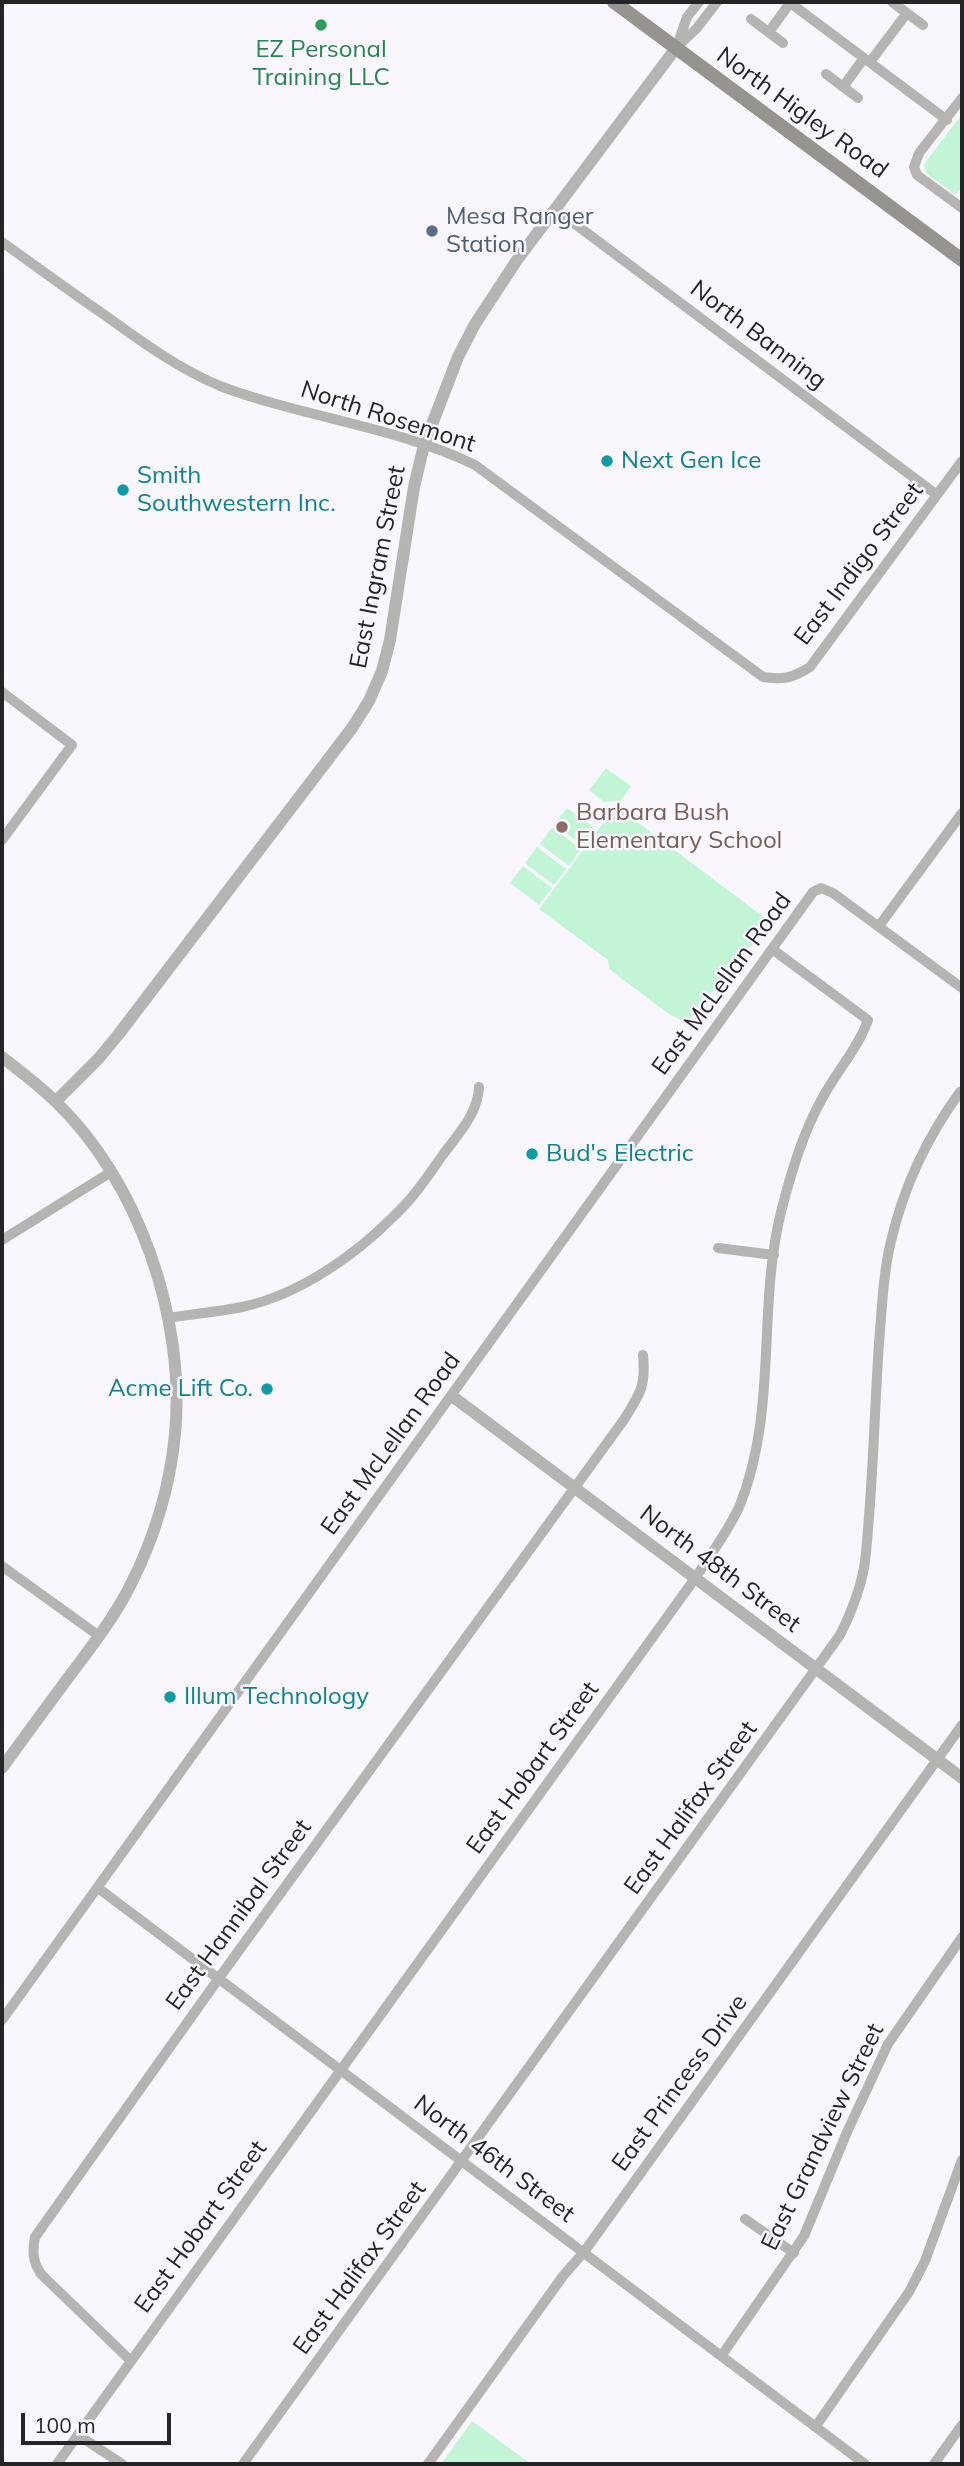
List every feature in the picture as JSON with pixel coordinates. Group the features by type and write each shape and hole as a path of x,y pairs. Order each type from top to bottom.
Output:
{"main road":[{"name":"North Higley Road","path":"614,2 962,260"}],"street":[{"name":"East Ingram Street","path":"676,48 687,17 699,2"},
{"name":"East Ingram Street","path":"55,1101 99,1058 118,1035 352,728 369,701 382,671 390,640 414,487 424,445 440,399 475,324 517,260 676,48 697,28 717,2"},
{"path":"892,2 923,25"},
{"path":"769,32 793,3 947,120"},
{"path":"843,87 907,13"},
{"path":"751,19 783,43"},
{"path":"826,74 858,98"},
{"path":"962,99 919,153 914,167 917,175 962,208"},
{"name":"North Banning","path":"555,209 937,495"},
{"name":"North Rosemont","path":"2,242 131,334 195,375 268,402 313,412 424,445 475,465 750,668 763,677 781,680"},
{"name":"East Indigo Street","path":"781,680 795,677 810,667 962,461"},
{"path":"2,692 72,745 2,840"},
{"path":"962,813 879,926 962,988"},
{"name":"East McLellan Road","path":"2,2021 813,892 821,888 833,893 879,926"},
{"name":"East Hobart Street","path":"57,2464 696,1577 739,1506 758,1443 766,1380 769,1288 781,1213 807,1132 822,1098 863,1034 868,1020 772,949"},
{"path":"2,1057 55,1101 83,1132 131,1206 152,1254 168,1318 176,1375 175,1432 164,1498 156,1525 129,1588 99,1636 2,1768"},
{"path":"168,1318 242,1307 276,1296 338,1262 368,1240 397,1214 421,1186 472,1115 478,1101 479,1087"},
{"name":"East Halifax Street","path":"243,2464 840,1636 853,1609 864,1573 883,1298 890,1244 916,1164 945,1113 961,1093"},
{"path":"2,1240 111,1172"},
{"path":"718,1248 774,1255"},
{"name":"East Hannibal Street","path":"130,2360 41,2274 34,2264 35,2237 639,1395 645,1377 643,1355"},
{"name":"North 48th Street","path":"452,1396 962,1778"},
{"path":"2,1566 99,1636"},
{"name":"East Princess Drive","path":"428,2464 563,2276 584,2252 962,1725"},
{"name":"North 46th Street","path":"98,1888 866,2464"},
{"name":"East Grandview Street","path":"722,2355 794,2253 814,2215 847,2132 888,2044 962,1937"},
{"path":"816,2426 909,2292 925,2261 962,2160"},
{"path":"745,2219 794,2253"},
{"path":"934,2464 962,2425"},
{"path":"78,2435 122,2464"}],"green space":[{"path":"962,114 962,187 956,195 926,173 924,164"},
{"path":"606,768 631,786 619,803 604,802 589,790"},
{"path":"616,806 769,921 732,972 728,973 716,991 708,993 687,1023 669,1014 609,969 608,960 539,909"},
{"path":"567,808 596,829 583,846 554,824"},
{"path":"552,827 581,849 569,866 540,844"},
{"path":"537,847 566,869 554,885 525,863"},
{"path":"523,866 552,888 539,905 510,883"},
{"path":"472,2421 531,2464 441,2464"}],"place":[{"name":"EZ Personal Training LLC","path":"321,25"},
{"name":"Mesa Ranger Station","path":"432,231"},
{"name":"Next Gen Ice","path":"607,461"},
{"name":"Smith Southwestern Inc.","path":"123,490"},
{"name":"Barbara Bush Elementary School","path":"562,827"},
{"name":"Bud's Electric","path":"532,1154"},
{"name":"Acme Lift Co.","path":"267,1389"},
{"name":"Illum Technology","path":"170,1697"}]}
